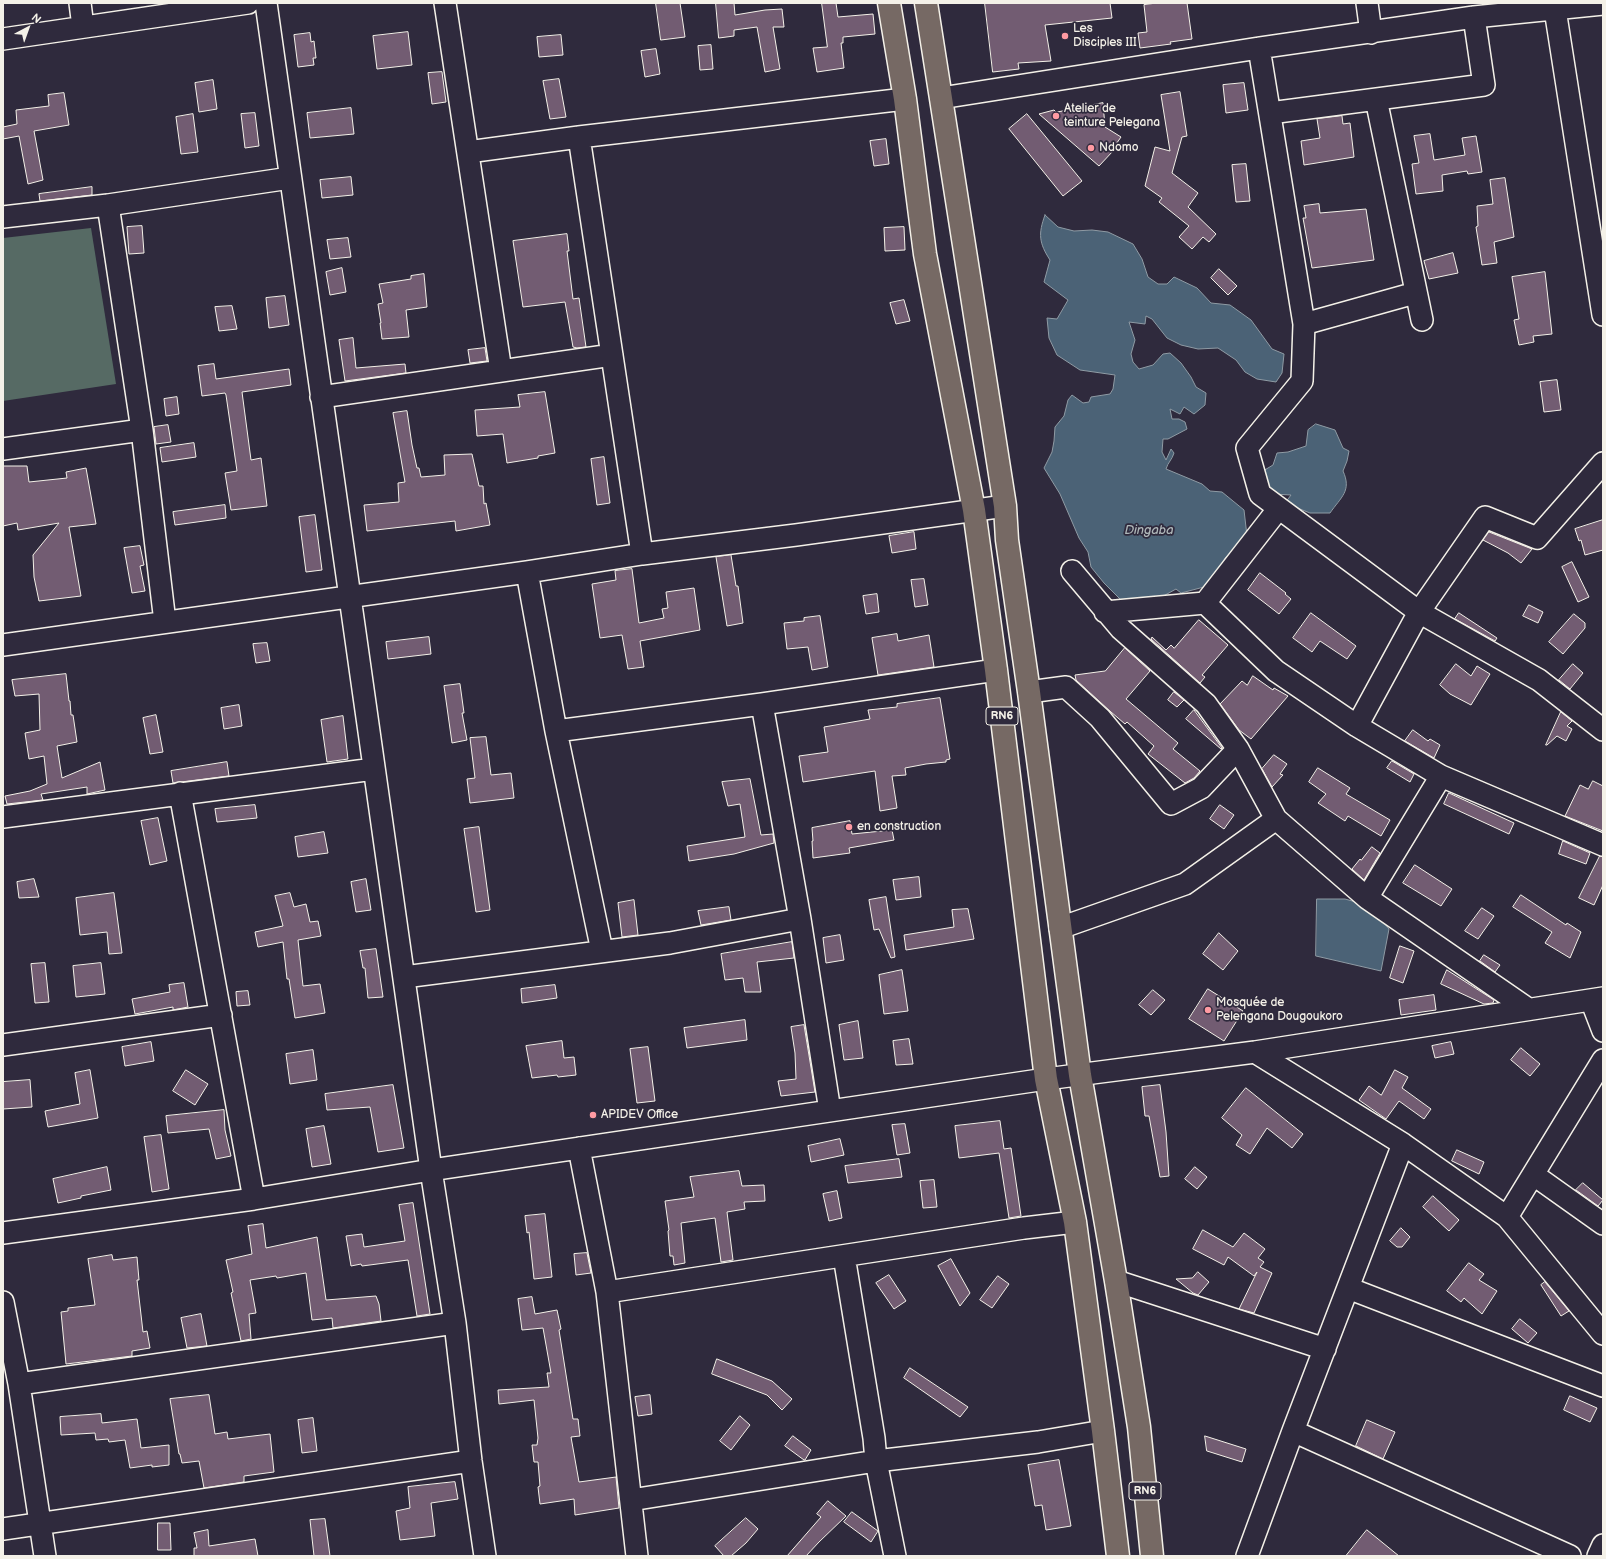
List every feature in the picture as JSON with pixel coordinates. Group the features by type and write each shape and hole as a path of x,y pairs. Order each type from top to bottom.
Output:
{"highway":[{"name":"RN6","path":"889,3 905,99 925,254 974,510 996,670 1046,1079 1075,1222 1118,1556"},
{"name":"RN6","path":"926,3 1005,506 1007,540 1029,692 1080,1075 1116,1281 1138,1427 1152,1556"}],"street":[{"path":"80,3 83,27"},
{"path":"3,39 248,3"},
{"path":"266,3 431,1170 455,1323 471,1461 485,1556"},
{"path":"445,3 501,371"},
{"path":"1367,3 1371,33"},
{"path":"941,98 1259,48 1474,17 1554,7 1603,4"},
{"path":"1554,7 1603,315"},
{"path":"1270,113 1484,85 1474,17"},
{"path":"1259,48 1304,324 1302,381 1248,448 1260,494 1419,612 1539,680 1603,730"},
{"path":"468,152 579,137 905,99"},
{"path":"1376,99 1415,293 1422,320"},
{"path":"579,137 642,554"},
{"path":"3,217 108,205 290,178"},
{"path":"108,205 142,430 165,622"},
{"path":"1304,324 1415,293"},
{"path":"321,397 612,355"},
{"path":"3,449 142,430"},
{"path":"1357,726 1419,612 1485,517 1537,538 1603,463"},
{"path":"3,645 527,572 642,554 796,535 1005,506"},
{"path":"1105,612 1205,603 1279,508"},
{"path":"1072,571 1105,612 1121,629 1206,704 1238,749 1276,819 1367,898 1528,1009"},
{"path":"527,572 556,731 602,951"},
{"path":"1205,603 1276,671 1357,726 1441,776 1603,845"},
{"path":"556,731 762,704 996,670"},
{"path":"1029,692 1066,687 1100,718 1170,804 1201,788 1238,749"},
{"path":"762,704 800,919 830,1111"},
{"path":"3,817 374,769"},
{"path":"1367,898 1441,776"},
{"path":"180,794 254,1199"},
{"path":"1060,928 1186,884 1276,819"},
{"path":"404,977 670,943 800,919"},
{"path":"3,1233 254,1199 578,1148 1046,1079 1255,1052 1597,999 1603,1031"},
{"path":"3,1045 221,1015"},
{"path":"1255,1052 1403,1144 1507,1217 1603,1334"},
{"path":"1507,1217 1603,1060"},
{"path":"1247,1556 1293,1431 1403,1144"},
{"path":"578,1148 607,1292 637,1556"},
{"path":"1534,1175 1603,1224"},
{"path":"607,1292 1024,1228 1075,1222"},
{"path":"844,1256 891,1553"},
{"path":"1116,1281 1325,1349"},
{"path":"1348,1288 1603,1386"},
{"path":"3,1302 19,1384 46,1556"},
{"path":"19,1384 455,1323"},
{"path":"631,1500 876,1461 1038,1442 1103,1431"},
{"path":"1293,1431 1570,1556"},
{"path":"3,1529 471,1461"},
{"path":"1598,1556 1603,1545"}],"green space":[{"path":"91,228 116,384 3,401 3,238"}],"water":[{"name":"Dingaba","path":"1045,215 1058,227 1074,231 1092,230 1108,232 1133,244 1142,259 1148,277 1158,284 1167,284 1174,277 1197,288 1211,303 1230,305 1251,320 1272,349 1284,354 1282,373 1276,382 1257,379 1245,372 1236,360 1218,348 1198,349 1181,345 1167,338 1152,319 1146,316 1145,324 1129,322 1135,340 1131,354 1133,362 1139,369 1153,365 1163,354 1170,353 1181,363 1196,387 1206,393 1205,405 1194,414 1184,407 1180,414 1170,409 1172,419 1179,419 1185,422 1187,429 1168,439 1163,439 1162,452 1166,460 1171,449 1174,453 1166,469 1202,484 1210,491 1222,492 1244,510 1247,536 1225,558 1218,574 1204,587 1181,593 1176,589 1158,599 1151,597 1144,604 1126,605 1104,583 1091,567 1088,552 1079,538 1060,494 1044,468 1052,452 1055,427 1064,416 1068,400 1072,395 1083,403 1089,402 1091,397 1110,394 1113,389 1115,375 1080,370 1057,355 1049,338 1047,318 1057,319 1068,300 1044,282 1050,260 1041,238 1041,228"},
{"path":"1316,424 1335,430 1343,448 1349,451 1343,471 1346,489 1330,513 1310,513 1285,503 1291,495 1273,494 1264,480 1263,471 1273,465 1277,453 1288,452 1306,446 1308,430"},
{"path":"1317,899 1345,899 1370,906 1389,929 1381,971 1316,956"}],"building":[{"path":"656,3 680,3 685,37 661,40"},
{"path":"716,3 734,3 735,15 782,9 784,27 773,27 780,69 765,72 757,27 734,30 734,36 719,38"},
{"path":"822,3 836,3 838,17 873,14 875,34 843,37 843,43 841,43 844,68 817,72 813,48 827,47"},
{"path":"985,3 1110,3 1112,18 1045,25 1051,61 1018,63 1019,69 993,72"},
{"path":"1157,3 1187,3 1192,39 1170,42 1171,44 1140,48 1138,33 1147,32 1144,5"},
{"path":"408,32 412,65 377,69 373,36"},
{"path":"310,33 311,42 314,41 316,58 313,58 314,65 298,67 294,35"},
{"path":"561,35 563,55 539,57 537,37"},
{"path":"711,45 713,69 700,70 698,46"},
{"path":"656,49 660,74 645,77 641,51"},
{"path":"442,72 446,102 432,104 428,73"},
{"path":"559,79 566,117 550,119 543,81"},
{"path":"213,80 217,109 199,112 195,83"},
{"path":"1244,83 1248,110 1226,113 1223,85"},
{"path":"1180,92 1187,136 1182,137 1172,173 1198,193 1188,207 1216,234 1209,242 1203,237 1192,249 1179,237 1189,226 1159,202 1162,198 1145,186 1155,147 1170,151 1161,95"},
{"path":"64,93 69,125 34,131 43,180 28,184 19,136 3,139 3,127 17,124 16,110 49,106 48,95"},
{"path":"1103,103 1105,127 1121,137 1112,150 1113,151 1099,166 1039,114 1054,110 1056,112"},
{"path":"351,108 354,134 310,138 307,113"},
{"path":"255,113 259,146 245,148 241,114"},
{"path":"193,114 198,152 181,154 176,117"},
{"path":"1027,114 1082,181 1063,196 1009,129"},
{"path":"1342,116 1343,124 1350,123 1354,157 1304,165 1301,141 1320,138 1317,119"},
{"path":"1430,134 1434,160 1465,155 1462,138 1476,136 1482,172 1468,174 1467,171 1442,175 1443,191 1416,194 1412,164 1419,163 1414,136"},
{"path":"886,139 889,164 874,166 870,141"},
{"path":"1246,164 1250,201 1236,202 1232,165"},
{"path":"351,177 353,195 322,198 320,180"},
{"path":"1505,178 1514,237 1494,242 1497,263 1482,265 1476,227 1478,226 1477,206 1493,204 1490,180"},
{"path":"92,187 92,195 40,201 39,194"},
{"path":"1319,204 1320,213 1366,209 1374,260 1312,268 1303,218 1306,218 1304,206"},
{"path":"142,226 144,253 129,254 127,227"},
{"path":"904,227 905,250 885,251 884,228"},
{"path":"567,234 569,251 567,251 573,299 579,298 586,347 573,347 565,302 523,307 513,241"},
{"path":"348,238 351,257 330,259 327,240"},
{"path":"1453,253 1458,273 1429,279 1424,261"},
{"path":"342,268 346,292 330,295 326,272"},
{"path":"1219,269 1237,286 1228,295 1211,278"},
{"path":"1545,272 1552,334 1533,336 1534,342 1519,345 1514,320 1519,319 1512,277"},
{"path":"424,274 427,307 406,310 409,337 382,339 378,304 383,303 379,284 411,279 411,276"},
{"path":"285,296 289,325 269,328 266,298"},
{"path":"904,300 910,321 896,324 890,303"},
{"path":"232,306 237,329 219,331 215,307"},
{"path":"353,338 356,368 405,364 406,373 345,381 339,340"},
{"path":"485,348 487,361 470,363 468,350"},
{"path":"214,364 216,379 289,369 291,385 242,392 251,460 261,458 267,506 231,510 225,473 237,471 226,395 225,393 202,396 198,366"},
{"path":"1557,380 1561,410 1544,412 1540,382"},
{"path":"545,392 555,453 538,456 538,458 507,463 503,434 477,436 475,410 520,407 518,395"},
{"path":"177,397 179,414 166,416 164,399"},
{"path":"407,411 412,445 417,468 419,468 421,477 445,475 444,455 472,454 479,486 483,486 484,504 486,503 490,525 456,531 455,521 367,531 364,505 399,502 398,483 405,482 393,413"},
{"path":"168,425 171,442 156,444 154,427"},
{"path":"194,443 196,457 162,462 160,448"},
{"path":"604,457 610,503 597,505 591,459"},
{"path":"3,466 27,466 29,482 67,478 66,472 86,468 96,524 69,527 81,596 39,601 34,577 33,555 59,523 18,530 17,523 3,526"},
{"path":"225,505 226,518 175,525 173,512"},
{"path":"315,515 322,570 306,572 299,517"},
{"path":"1603,520 1603,550 1585,555 1581,540 1579,541 1575,529"},
{"path":"914,532 916,549 892,553 889,536"},
{"path":"1489,532 1532,549 1521,563 1508,553 1483,540"},
{"path":"140,546 144,565 140,566 145,591 132,593 124,548"},
{"path":"731,555 736,586 738,586 743,623 727,626 716,557"},
{"path":"1572,562 1589,597 1578,602 1562,567"},
{"path":"632,569 639,623 664,618 662,609 668,608 666,592 694,588 700,630 640,641 644,667 628,669 622,635 600,638 592,584 616,580 615,571"},
{"path":"1260,573 1286,593 1285,594 1291,599 1279,614 1248,590"},
{"path":"924,579 928,605 915,607 911,580"},
{"path":"877,594 879,612 866,614 863,596"},
{"path":"1529,605 1543,612 1538,623 1523,616"},
{"path":"1311,613 1356,646 1347,659 1320,641 1312,652 1293,638"},
{"path":"1459,613 1497,638 1495,641 1455,619"},
{"path":"1574,614 1585,623 1585,628 1563,654 1549,642"},
{"path":"820,616 828,667 812,670 808,647 787,649 784,623 804,621 804,618"},
{"path":"1199,620 1228,645 1202,675 1205,677 1200,683 1151,639 1152,637 1166,650 1171,645 1174,648"},
{"path":"897,634 898,641 929,635 934,667 878,675 872,638"},
{"path":"429,637 431,654 388,659 386,642"},
{"path":"267,643 270,661 256,663 253,644"},
{"path":"1125,648 1150,671 1126,699 1178,743 1173,749 1200,771 1194,778 1185,783 1148,754 1154,746 1127,722 1125,724 1076,680 1075,675 1105,671"},
{"path":"1456,664 1471,676 1477,666 1490,674 1471,705 1450,694 1440,685"},
{"path":"1573,664 1583,673 1570,689 1559,680"},
{"path":"66,674 71,715 73,715 77,742 57,746 62,778 100,762 105,790 87,794 87,787 41,794 43,800 7,804 5,796 30,791 47,784 44,756 29,759 25,733 40,730 39,694 15,696 12,680"},
{"path":"1253,676 1273,690 1274,688 1288,696 1251,739 1239,730 1220,704 1242,681 1247,685"},
{"path":"460,684 464,713 462,713 467,740 452,743 444,686"},
{"path":"1174,692 1184,700 1177,707 1168,700"},
{"path":"940,698 950,759 946,760 946,762 905,768 906,775 892,776 897,808 880,811 875,771 803,782 799,756 828,752 824,727 870,719 868,710 897,707 897,704"},
{"path":"239,705 242,726 224,729 221,708"},
{"path":"1194,710 1222,748 1221,749 1186,719"},
{"path":"1561,712 1572,721 1567,726 1572,729 1566,741 1557,736 1546,745"},
{"path":"156,715 163,752 150,754 143,718"},
{"path":"343,716 348,759 327,762 321,720"},
{"path":"1413,730 1428,741 1430,739 1440,745 1434,758 1405,741"},
{"path":"486,737 491,775 511,773 514,798 470,803 467,779 475,778 470,738"},
{"path":"1274,755 1287,764 1280,774 1283,775 1272,787 1262,769"},
{"path":"1392,761 1414,774 1410,782 1387,768"},
{"path":"227,762 229,776 173,783 171,771"},
{"path":"1318,768 1350,788 1346,794 1390,820 1381,836 1348,816 1345,821 1318,803 1326,794 1309,782"},
{"path":"750,779 761,835 773,834 774,843 734,854 689,861 687,846 745,837 740,804 728,806 722,782"},
{"path":"1593,781 1603,786 1603,831 1565,816 1580,785 1588,789"},
{"path":"1449,793 1514,823 1509,834 1444,804"},
{"path":"255,805 257,818 217,822 215,809"},
{"path":"1220,805 1234,815 1224,829 1210,819"},
{"path":"158,818 167,861 150,865 141,821"},
{"path":"850,821 852,834 892,830 894,840 849,848 850,853 813,858 812,828"},
{"path":"479,827 490,910 476,912 464,829"},
{"path":"324,832 328,853 298,857 295,837"},
{"path":"1563,841 1590,853 1586,864 1559,854"},
{"path":"1372,847 1380,853 1364,880 1352,869"},
{"path":"1600,856 1603,857 1603,885 1594,905 1579,898"},
{"path":"1415,865 1452,889 1441,906 1403,883"},
{"path":"919,877 921,897 896,900 893,880"},
{"path":"34,879 39,897 19,898 17,882"},
{"path":"366,879 371,910 356,912 351,882"},
{"path":"114,893 122,953 109,954 107,932 80,935 76,898"},
{"path":"290,893 294,907 306,904 310,922 318,921 321,936 298,940 303,986 320,984 325,1013 295,1018 289,979 287,979 283,942 258,947 255,932 283,926 275,896"},
{"path":"1521,895 1566,925 1567,923 1581,932 1570,958 1545,943 1552,932 1513,907"},
{"path":"886,897 895,957 891,958 879,929 874,930 869,900"},
{"path":"634,900 638,935 622,937 618,903"},
{"path":"729,907 731,920 701,925 698,911"},
{"path":"1482,908 1494,916 1478,939 1465,931"},
{"path":"968,909 974,939 906,950 904,935 954,927 952,910"},
{"path":"1219,933 1238,951 1223,970 1203,954"},
{"path":"840,935 844,960 826,963 823,938"},
{"path":"792,942 794,958 757,962 761,992 745,992 743,978 725,980 721,954"},
{"path":"1400,946 1414,951 1403,983 1390,978"},
{"path":"376,949 383,997 368,998 365,968 363,968 360,951"},
{"path":"1484,955 1500,965 1495,972 1480,961"},
{"path":"45,963 49,1002 35,1003 31,964"},
{"path":"101,963 105,994 76,997 73,966"},
{"path":"902,970 908,1011 884,1014 879,975"},
{"path":"1447,970 1494,1000 1493,1003 1484,1004 1441,984"},
{"path":"184,983 188,1007 173,1010 173,1007 135,1014 132,999 170,992 169,985"},
{"path":"555,985 557,998 522,1003 521,989"},
{"path":"1208,989 1243,1011 1224,1041 1189,1019"},
{"path":"1153,990 1165,1000 1151,1015 1139,1005"},
{"path":"248,991 250,1005 237,1006 236,992"},
{"path":"1434,995 1436,1010 1401,1015 1399,1000"},
{"path":"745,1020 747,1040 687,1048 684,1028"},
{"path":"858,1021 863,1058 844,1060 839,1025"},
{"path":"804,1025 815,1092 781,1096 778,1081 796,1079 795,1053 791,1027"},
{"path":"909,1039 913,1064 896,1065 893,1041"},
{"path":"562,1041 564,1058 574,1057 576,1075 558,1077 557,1075 532,1078 526,1046"},
{"path":"151,1042 154,1061 125,1066 122,1047"},
{"path":"1451,1042 1454,1054 1435,1058 1432,1046"},
{"path":"648,1047 655,1101 637,1103 630,1049"},
{"path":"1521,1048 1540,1064 1530,1076 1511,1060"},
{"path":"313,1050 317,1080 290,1084 286,1054"},
{"path":"90,1070 98,1118 48,1127 45,1111 80,1104 75,1073"},
{"path":"186,1070 208,1084 195,1105 173,1091"},
{"path":"1395,1070 1408,1077 1402,1088 1431,1109 1424,1119 1399,1101 1386,1119 1359,1100 1369,1086 1381,1095"},
{"path":"30,1080 32,1107 3,1109 3,1082"},
{"path":"393,1085 404,1148 378,1152 370,1107 327,1110 325,1094"},
{"path":"1160,1085 1166,1132 1169,1176 1160,1177 1149,1116 1145,1116 1142,1087"},
{"path":"1246,1088 1303,1134 1292,1148 1267,1128 1250,1154 1236,1145 1242,1135 1222,1118"},
{"path":"224,1110 225,1130 231,1156 216,1159 209,1129 168,1133 166,1116"},
{"path":"1000,1121 1004,1149 1011,1148 1021,1216 1009,1218 999,1153 959,1158 955,1126"},
{"path":"905,1124 910,1153 897,1155 892,1125"},
{"path":"324,1126 331,1164 312,1167 306,1129"},
{"path":"161,1135 169,1189 152,1192 144,1137"},
{"path":"840,1139 844,1155 811,1162 808,1146"},
{"path":"1457,1150 1484,1162 1479,1174 1452,1161"},
{"path":"899,1159 902,1177 848,1183 845,1166"},
{"path":"107,1167 111,1190 81,1196 81,1198 58,1203 53,1179"},
{"path":"1195,1167 1207,1177 1197,1189 1185,1179"},
{"path":"739,1171 742,1186 764,1185 765,1201 744,1202 745,1209 727,1212 733,1260 721,1262 715,1218 681,1223 685,1263 674,1265 673,1256 670,1256 669,1230 665,1201 694,1197 690,1177"},
{"path":"934,1180 937,1207 923,1208 920,1181"},
{"path":"1583,1183 1603,1200 1598,1206 1576,1190"},
{"path":"837,1191 842,1218 829,1221 823,1194"},
{"path":"1433,1196 1459,1220 1449,1231 1423,1207"},
{"path":"413,1203 430,1314 417,1316 408,1260 351,1266 346,1236 362,1234 364,1247 405,1241 399,1205"},
{"path":"545,1214 552,1277 534,1279 529,1232 527,1233 525,1216"},
{"path":"263,1224 266,1248 317,1237 326,1300 376,1296 379,1304 381,1321 333,1328 332,1318 312,1320 306,1273 277,1278 276,1276 250,1280 256,1313 249,1314 251,1339 241,1341 226,1260 252,1254 248,1226"},
{"path":"1401,1228 1410,1237 1402,1247 1397,1247 1390,1241"},
{"path":"1203,1230 1233,1247 1244,1233 1265,1249 1258,1258 1264,1262 1260,1267 1272,1273 1254,1313 1239,1309 1257,1272 1254,1276 1228,1257 1224,1265 1193,1249"},
{"path":"587,1253 591,1273 576,1275 574,1254"},
{"path":"112,1255 113,1260 137,1257 139,1280 137,1280 143,1332 147,1331 150,1348 132,1351 132,1356 66,1364 61,1312 68,1311 68,1308 95,1305 88,1259"},
{"path":"951,1259 970,1293 960,1306 938,1266"},
{"path":"1469,1263 1484,1274 1479,1280 1497,1291 1482,1314 1464,1298 1461,1302 1447,1291"},
{"path":"1198,1272 1209,1282 1198,1295 1193,1293 1176,1279 1192,1278"},
{"path":"889,1275 906,1301 894,1309 876,1283"},
{"path":"998,1276 1009,1284 992,1308 980,1300"},
{"path":"1545,1282 1569,1311 1561,1316 1541,1285"},
{"path":"532,1297 535,1314 557,1310 573,1419 578,1419 580,1436 571,1437 579,1482 616,1477 619,1508 575,1515 574,1499 540,1504 538,1462 534,1462 532,1445 537,1445 538,1438 534,1400 499,1404 498,1390 549,1387 547,1373 551,1373 543,1328 522,1330 518,1299"},
{"path":"201,1314 207,1346 187,1348 181,1318"},
{"path":"1520,1319 1537,1333 1528,1343 1512,1329"},
{"path":"717,1359 772,1381 792,1399 782,1410 767,1395 712,1374"},
{"path":"910,1368 968,1407 960,1417 904,1378"},
{"path":"209,1395 215,1434 227,1432 228,1439 270,1434 274,1472 244,1476 244,1482 204,1488 199,1461 182,1463 179,1454 170,1399"},
{"path":"650,1395 652,1414 638,1416 635,1397"},
{"path":"1570,1396 1597,1408 1590,1422 1564,1410"},
{"path":"101,1414 102,1423 137,1419 141,1448 169,1445 169,1465 152,1467 152,1465 130,1468 125,1440 109,1442 108,1439 96,1440 95,1433 61,1435 60,1417"},
{"path":"740,1416 750,1425 731,1450 720,1441"},
{"path":"313,1418 317,1451 302,1453 298,1420"},
{"path":"1367,1420 1395,1432 1383,1459 1356,1446"},
{"path":"793,1436 811,1450 805,1460 785,1446"},
{"path":"1205,1436 1246,1449 1242,1462 1207,1451"},
{"path":"1059,1460 1071,1526 1046,1530 1042,1505 1035,1506 1028,1465"},
{"path":"455,1482 458,1499 431,1503 435,1536 400,1540 396,1511 410,1508 408,1487"},
{"path":"828,1501 846,1516 806,1556 787,1556 821,1517 817,1514"},
{"path":"852,1512 878,1531 871,1542 844,1522"},
{"path":"746,1518 758,1529 746,1543 731,1556 724,1556 715,1546"},
{"path":"325,1519 330,1556 314,1556 310,1520"},
{"path":"158,1523 170,1523 171,1550 158,1550"},
{"path":"208,1530 209,1546 255,1539 258,1556 194,1556 194,1548 197,1548 194,1533"},
{"path":"1367,1530 1399,1556 1346,1556"}],"place":[{"name":"Les Disciples III","path":"1065,36"},
{"name":"Atelier de teinture Pelegana","path":"1056,116"},
{"name":"Ndomo","path":"1091,148"},
{"name":"en construction","path":"849,827"},
{"name":"Mosquée de Pelengana Dougoukoro","path":"1208,1010"},
{"name":"APIDEV Office","path":"593,1115"}]}
